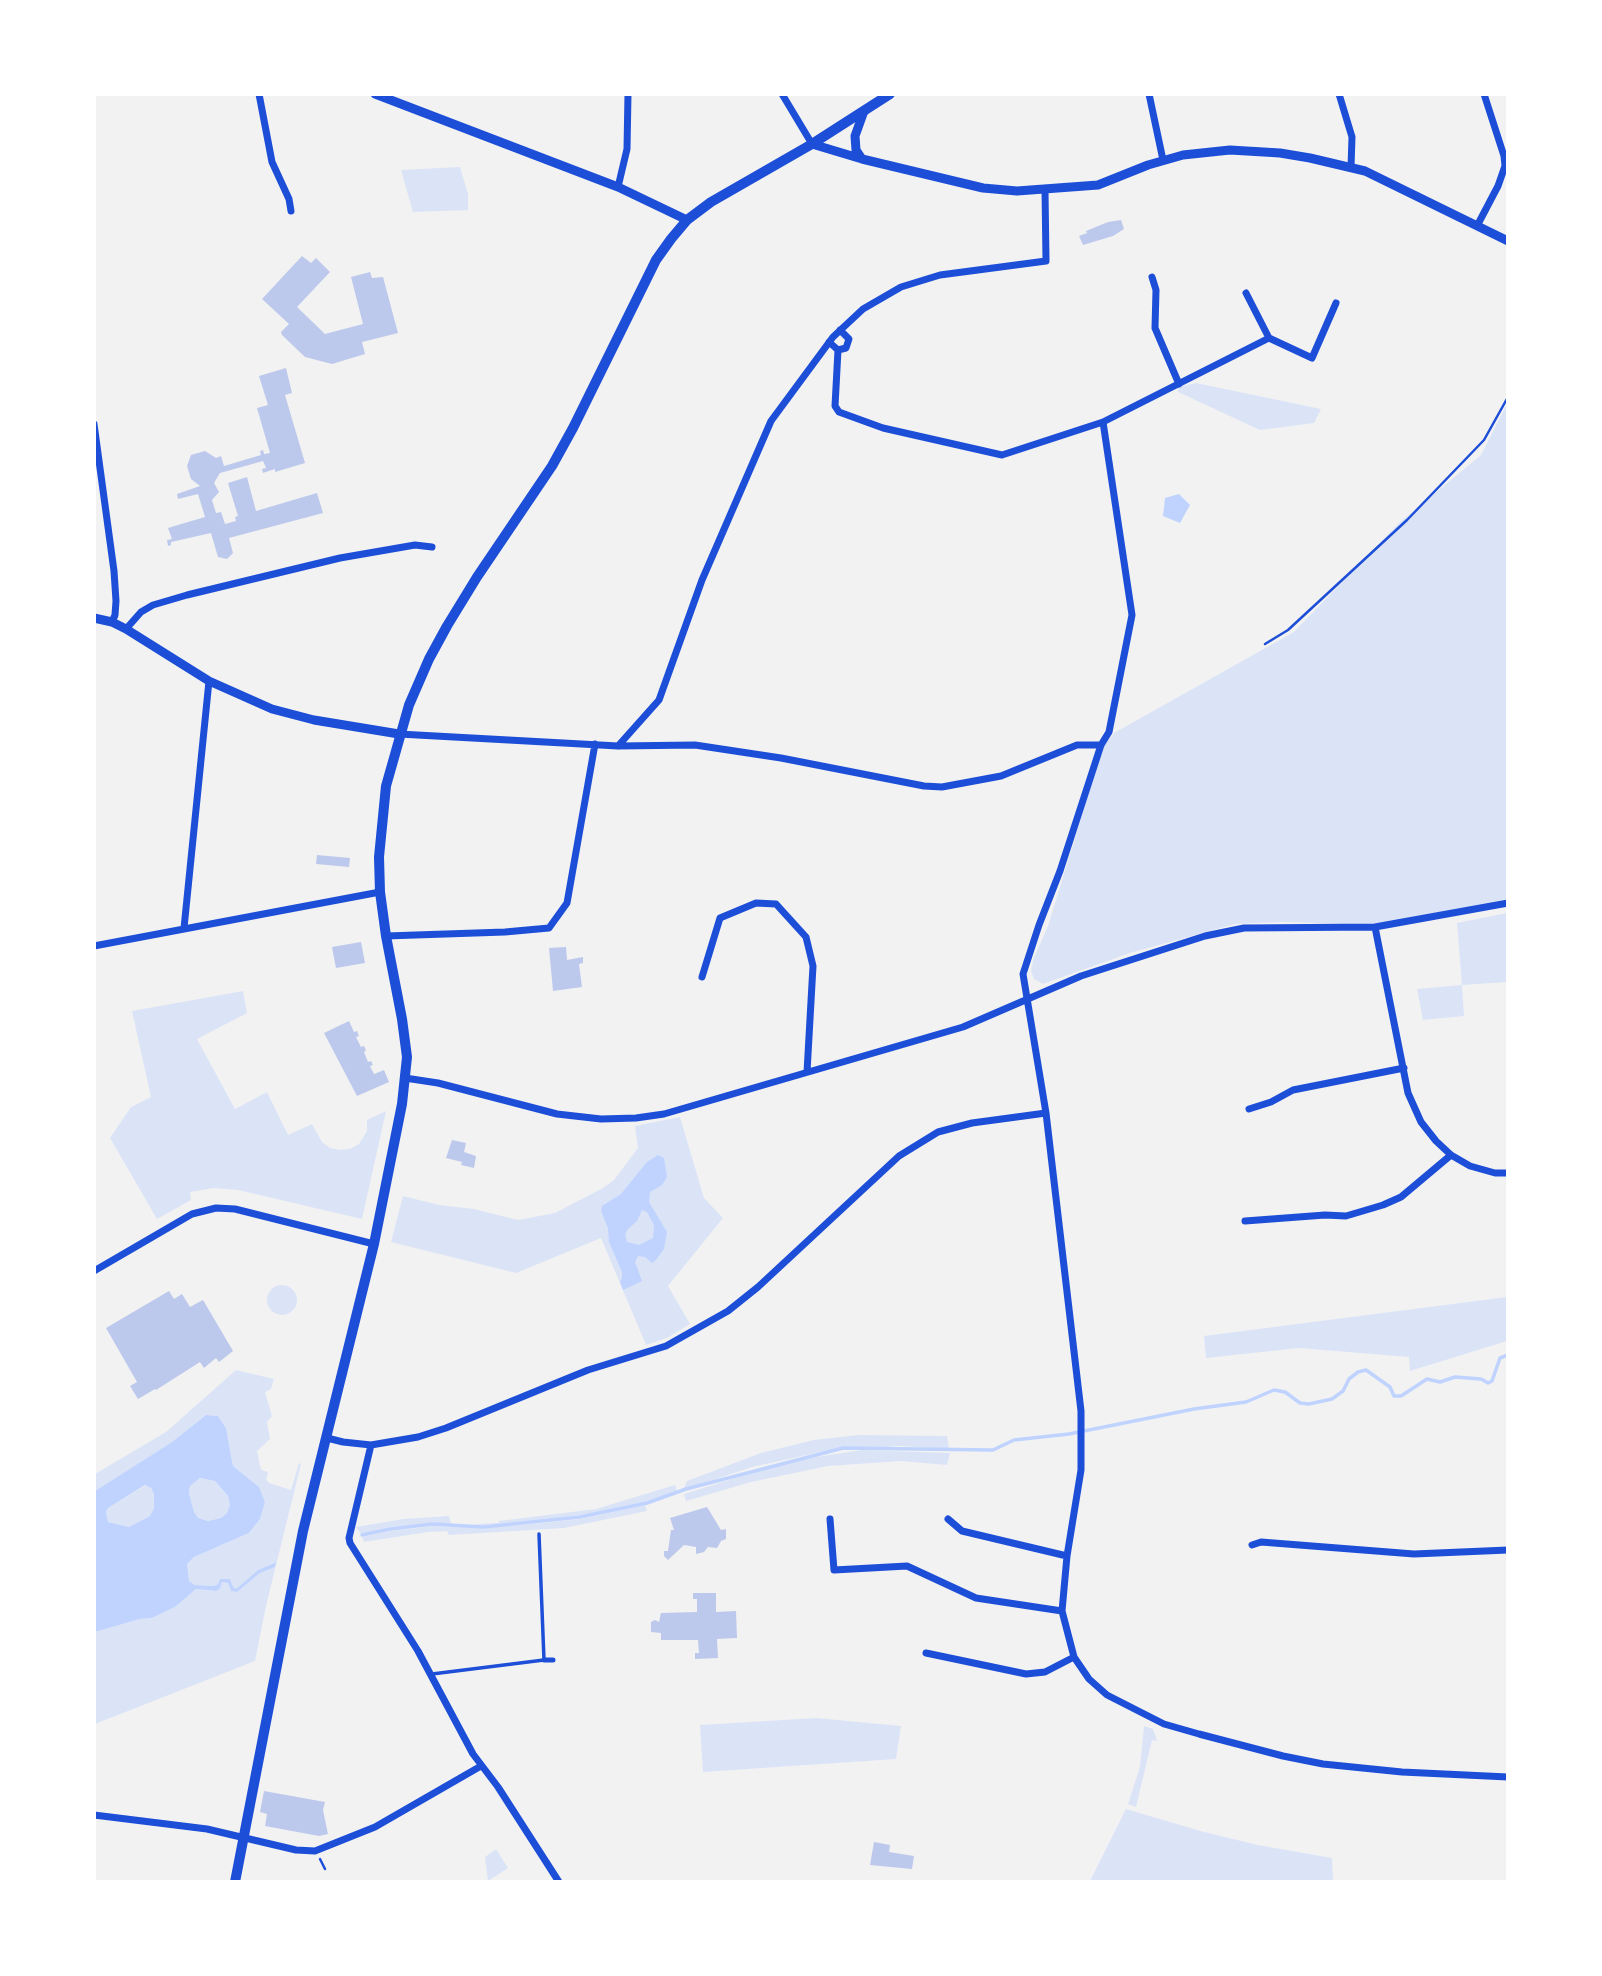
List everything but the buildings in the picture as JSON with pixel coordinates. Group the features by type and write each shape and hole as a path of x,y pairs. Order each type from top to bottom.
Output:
{"main road":[{"path":"235,1881 303,1531 397,1140 407,1057 380,892 381,820 399,734 429,659 477,577 552,466 656,260 687,220 711,202 812,144 890,94"}],"street":[{"path":"260,94 272,162 289,199 291,211"},
{"path":"375,94 618,187 687,220"},
{"path":"618,187 627,149 628,94"},
{"path":"782,94 812,144 983,188 1045,191 1098,185 1183,155 1230,150 1280,153 1351,167 1395,185 1507,241"},
{"path":"1149,94 1163,160"},
{"path":"1339,94 1352,137 1351,167"},
{"path":"1477,226 1498,186 1504,166 1504,156 1484,94"},
{"path":"862,159 856,150 855,136 864,111"},
{"path":"618,746 659,700 702,580 771,421 829,342 863,309 901,287 940,275 1046,261 1045,191"},
{"path":"1152,277 1156,290 1156,328 1179,384"},
{"path":"1246,293 1269,338 1312,358 1336,303"},
{"path":"838,350 846,348 849,343 840,330"},
{"path":"838,350 835,406 839,412 883,428 1002,455 1103,422 1269,338"},
{"path":"829,342 838,350"},
{"path":"1103,422 1132,615 1110,732 1101,745 1023,974 1046,1113 1080,1416 1081,1470 1067,1556 1062,1611 1074,1657 1089,1679 1107,1695 1164,1724 1199,1734 1324,1764 1402,1772 1507,1777"},
{"path":"94,424 114,571 116,608 112,622"},
{"path":"127,629 141,612 153,605 187,595 340,558 415,545 432,547"},
{"path":"94,618 127,629 209,681 272,709 314,720 399,734 618,746 695,745 942,787 1002,776 1077,745 1101,745"},
{"path":"184,928 209,681"},
{"path":"386,936 548,928 567,903 595,744"},
{"path":"94,946 380,892"},
{"path":"702,976 720,918 756,903 776,904 806,937 813,966 807,1072"},
{"path":"405,1078 438,1083 557,1114 601,1119 664,1114 962,1027 1081,976 1205,936 1244,928 1375,928 1507,903"},
{"path":"1375,928 1408,1093 1421,1122 1451,1155 1470,1167 1507,1173"},
{"path":"1249,1109 1271,1102 1293,1090 1404,1068"},
{"path":"327,1438 371,1445 418,1437 589,1370 666,1346 728,1311 758,1287 899,1156 938,1132 972,1123 1046,1113"},
{"path":"1245,1221 1346,1216 1383,1205 1401,1197 1451,1155"},
{"path":"94,1270 192,1214 216,1208 235,1209 374,1244"},
{"path":"371,1445 349,1538 481,1766 498,1787 559,1881"},
{"path":"830,1519 834,1570 907,1566 976,1598 1062,1611"},
{"path":"948,1520 962,1531 1067,1556"},
{"path":"1252,1545 1261,1542 1414,1554 1507,1550"},
{"path":"926,1653 1026,1674 1045,1672 1074,1657"},
{"path":"544,1660 553,1660"},
{"path":"94,1815 208,1829 296,1850 321,1849 375,1827 481,1766"}],"lane":[{"path":"429,1674 544,1660 539,1534"}],"path":[{"path":"1265,645 1288,630 1408,520 1484,440 1507,397"}],"shaded area":[{"path":"460,167 468,194 468,210 413,212 401,170"},
{"path":"1196,383 1321,409 1314,423 1260,430 1178,392 1178,387"},
{"path":"1507,404 1507,899 1378,925 1282,922 1235,924 1130,953 1043,984 1034,979 1031,971 1033,960 1048,926 1103,747 1114,733 1294,632 1399,523 1481,455"},
{"path":"1507,913 1507,982 1462,985 1457,923"},
{"path":"1462,985 1464,1016 1423,1020 1417,989"},
{"path":"243,991 247,1013 197,1039 235,1109 267,1092 288,1135 312,1124 322,1142 330,1148 340,1150 359,1144 367,1131 367,1120 386,1111 362,1219 238,1190 214,1188 190,1192 191,1200 157,1219 110,1138 131,1107 151,1097 132,1011"},
{"path":"680,1117 704,1198 723,1218 668,1286 690,1324 667,1338 646,1345 601,1238 516,1273 391,1242 403,1196 518,1220 555,1213 614,1180 638,1148 635,1126"},
{"path":"282,1285 293,1289 297,1300 293,1311 282,1315 271,1311 267,1300 271,1289"},
{"path":"1507,1297 1507,1341 1410,1371 1409,1357 1299,1348 1206,1358 1204,1336"},
{"path":"236,1370 274,1379 271,1389 265,1392 272,1416 267,1422 270,1439 257,1451 261,1470 268,1472 266,1479 269,1483 291,1490 299,1463 301,1464 255,1661 95,1724 95,1632 152,1618 175,1607 196,1589 216,1591 220,1589 222,1582 228,1583 231,1591 237,1592 260,1573 275,1567 275,1562 258,1570 236,1589 230,1579 220,1579 214,1586 195,1585 189,1581 187,1564 194,1557 249,1533 260,1519 265,1502 259,1487 233,1466 226,1428 218,1416 206,1415 172,1442 95,1491 95,1474 166,1432"},
{"path":"858,1435 947,1436 949,1449 899,1446 825,1451 752,1467 683,1490 687,1481 761,1453 814,1440"},
{"path":"862,1450 950,1453 947,1465 901,1461 828,1466 751,1482 686,1501 684,1494 790,1461"},
{"path":"200,1478 215,1481 228,1496 230,1505 221,1518 208,1521 197,1518 189,1493 190,1486"},
{"path":"146,1485 154,1494 154,1508 150,1516 129,1527 108,1522 108,1508"},
{"path":"675,1485 677,1492 617,1510 544,1520 483,1525 473,1524 499,1523 596,1509"},
{"path":"645,1505 647,1511 564,1528 449,1535 447,1531 428,1532 364,1542 362,1537 434,1526 483,1528 581,1519"},
{"path":"449,1516 451,1524 390,1527 361,1534 356,1527 403,1519"},
{"path":"816,1718 901,1726 896,1759 703,1772 700,1725"},
{"path":"1144,1726 1153,1729 1157,1741 1152,1740 1136,1807 1128,1804 1140,1767"},
{"path":"1126,1809 1258,1845 1332,1858 1333,1881 1090,1881"},
{"path":"496,1849 508,1868 488,1881 485,1857"}],"water":[{"path":"1179,494 1190,505 1180,523 1163,516 1165,498"},
{"path":"658,1155 664,1158 667,1177 662,1185 650,1192 649,1202 667,1232 664,1249 652,1263 645,1257 638,1256 635,1262 642,1281 623,1290 620,1282 622,1272 609,1242 608,1228 601,1211 602,1206 621,1194 647,1162","holes":["642,1210 647,1212 654,1225 653,1238 639,1245 627,1242 625,1234 628,1229 637,1221"]},
{"path":"206,1415 218,1416 226,1428 233,1466 259,1487 265,1502 260,1519 249,1533 194,1557 187,1564 189,1581 195,1585 214,1586 220,1579 230,1579 236,1589 258,1570 276,1562 275,1567 260,1573 237,1592 231,1591 228,1583 222,1582 220,1589 216,1591 196,1589 175,1607 152,1618 95,1632 95,1491 172,1442","holes":["200,1478 215,1481 228,1496 230,1505 221,1518 208,1521 198,1518 194,1512 190,1486","145,1485 151,1488 154,1494 154,1508 150,1516 129,1527 108,1522 108,1508"]}],"waterway":[{"path":"362,1535 433,1524 483,1527 580,1517 647,1503 686,1489 843,1448 993,1450 1014,1440 1069,1434 1194,1409 1246,1402 1274,1390 1285,1392 1300,1403 1309,1404 1332,1399 1343,1391 1349,1379 1366,1370 1390,1387 1394,1396 1401,1396 1427,1379 1440,1382 1455,1377 1481,1379 1488,1383 1492,1381 1500,1358 1508,1355"}]}
